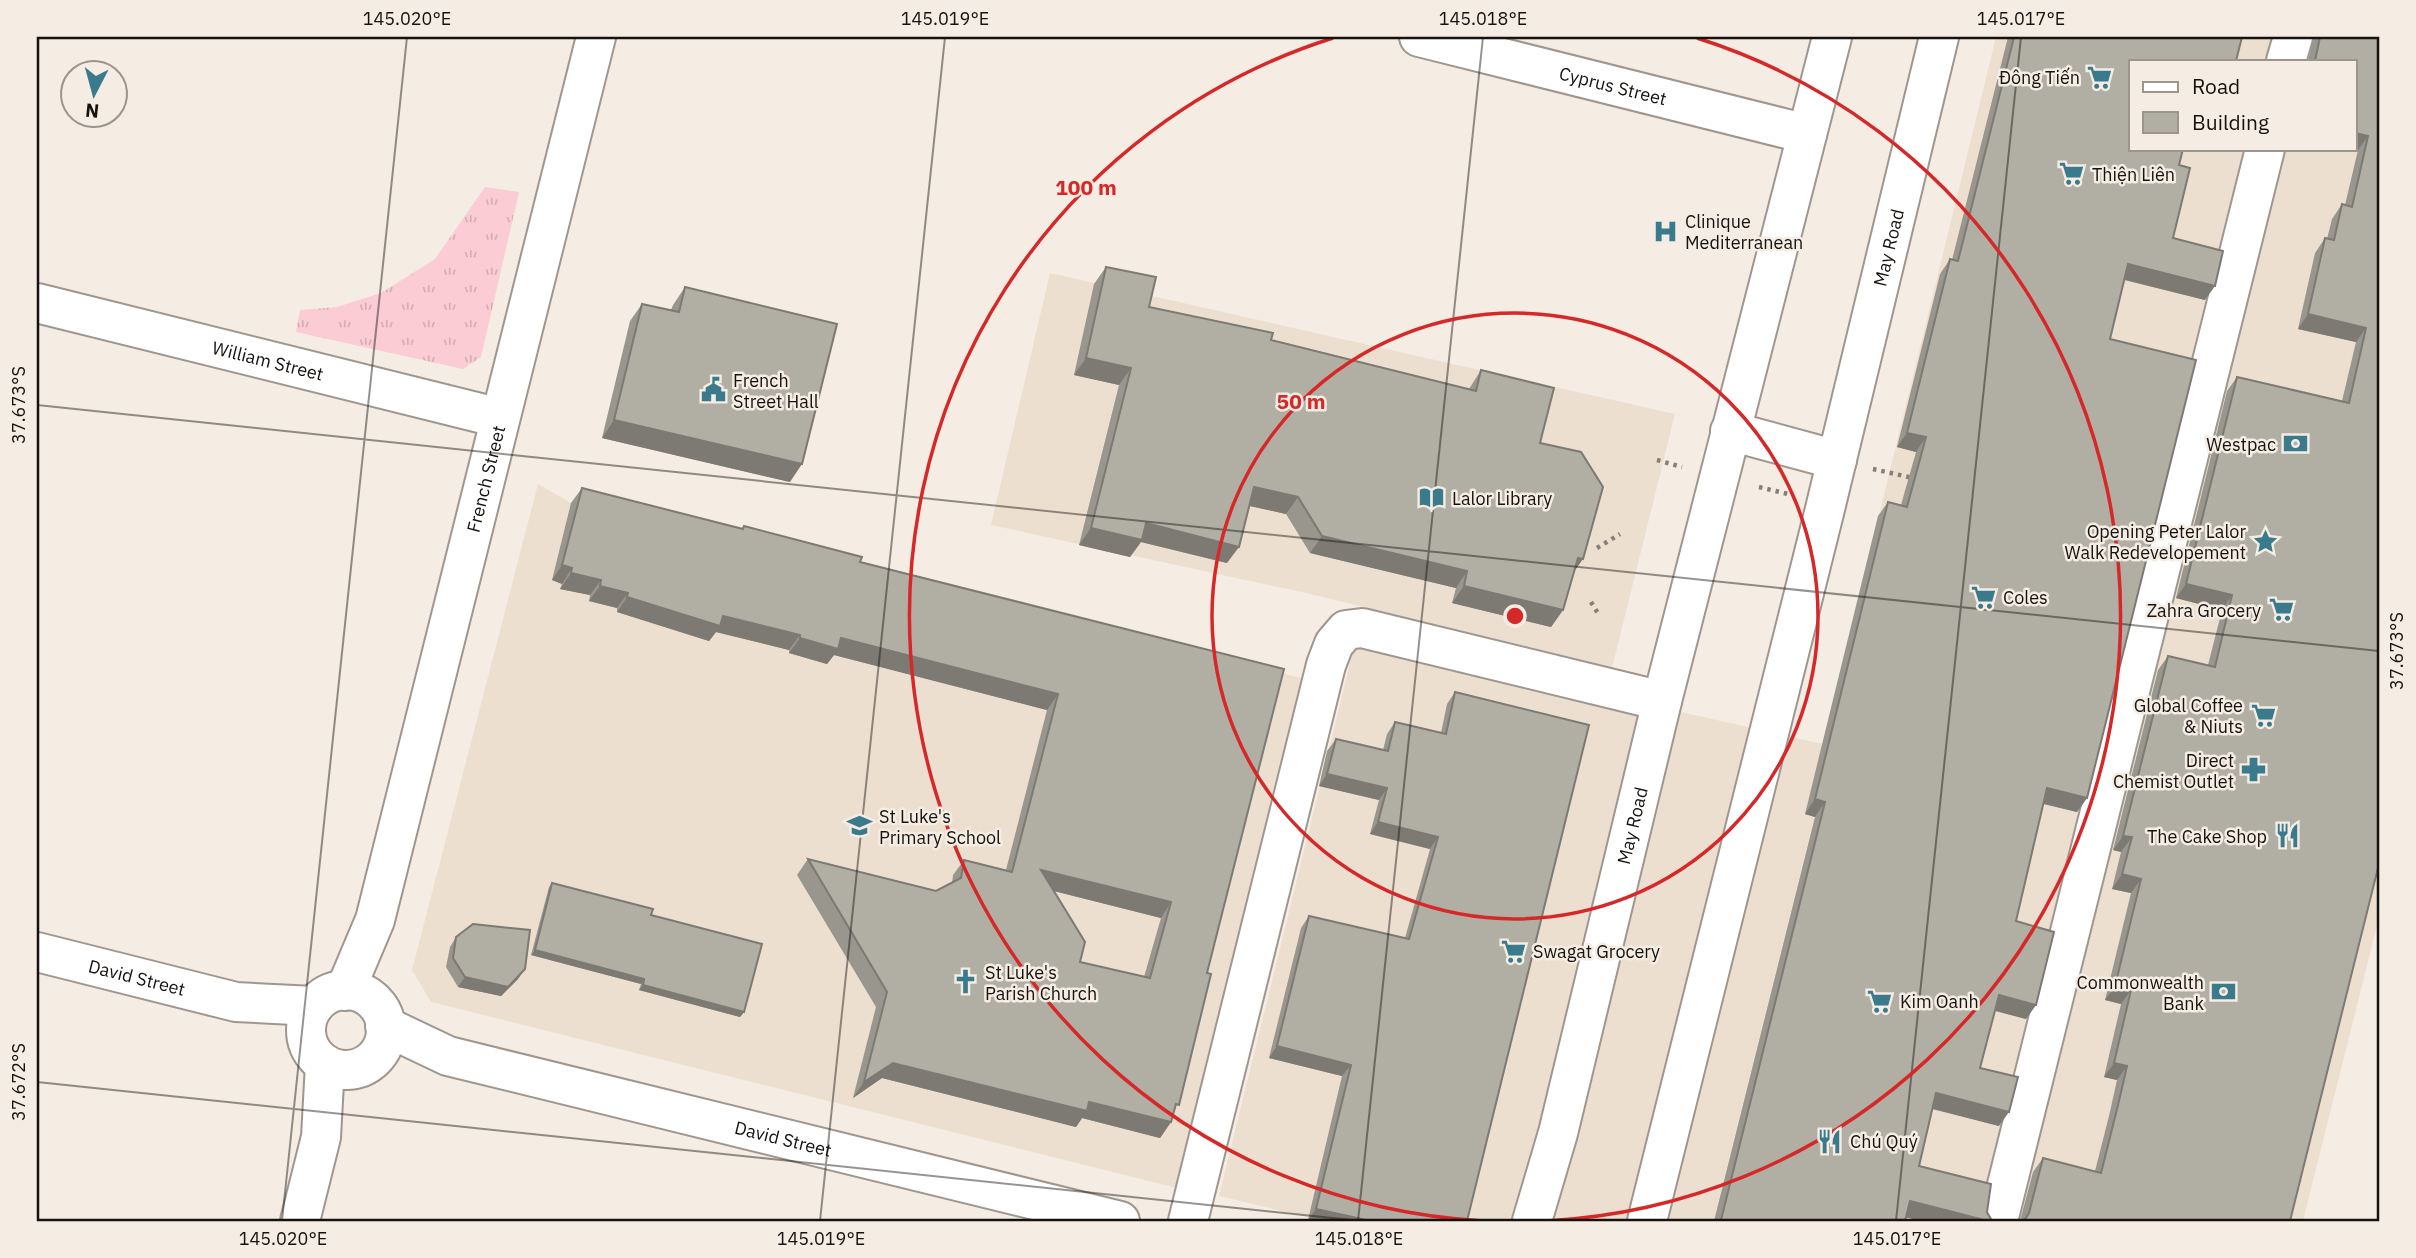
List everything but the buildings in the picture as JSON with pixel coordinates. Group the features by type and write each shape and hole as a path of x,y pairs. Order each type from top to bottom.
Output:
{"street":[{"name":"French Street","path":"300,1221 596,37"},
{"name":"Cyprus Street","path":"1419,37 1807,134"},
{"name":"May Road","path":"1533,1221 1558,1133 1662,701 1832,37"},
{"name":"May Road","path":"1647,1221 1837,460 1939,37"},
{"path":"2286,60 2292,37"},
{"path":"1998,1221 2264,150"},
{"name":"William Street","path":"37,303 500,418"},
{"path":"1730,431 1837,460"},
{"path":"1188,1221 1326,665 1334,644 1346,630 1362,628 1662,701"},
{"name":"David Street","path":"37,952 348,1032 1119,1221"}],"path":[{"path":"1837,460 1927,482"},
{"path":"1597,548 1619,534"},
{"path":"1591,602 1599,615"}],"shaded area":[{"path":"1996,37 2379,37 2379,918 2303,1221 1324,1221 1219,1196 1356,639 1823,744"},
{"path":"1050,273 1675,414 1612,668 1306,593 991,525"},
{"name":"St Luke's Primary School","path":"538,484 571,503 1306,679 1177,1188 431,1002 412,970"}],"green space":[{"path":"485,187 519,192 481,357 463,369 296,332 300,310 337,307 381,293 435,259"}],"place":[{"name":"Đông Tiến","path":"2100,77"},
{"name":"Thiện Liên","path":"2072,174"},
{"name":"Clinique Mediterranean","path":"1665,231"},
{"name":"French Street Hall","path":"713,390"},
{"name":"Westpac","path":"2296,444"},
{"name":"Lalor Library","path":"1432,498"},
{"name":"Opening Peter Lalor Walk Redevelopement","path":"2266,541"},
{"name":"Coles","path":"1983,597"},
{"name":"Zahra Grocery","path":"2281,610"},
{"name":"Global Coffee & Niuts","path":"2263,715"},
{"name":"Direct Chemist Outlet","path":"2254,770"},
{"name":"St Luke's Primary School","path":"859,826"},
{"name":"The Cake Shop","path":"2287,836"},
{"name":"Swagat Grocery","path":"1513,951"},
{"name":"St Luke's Parish Church","path":"965,982"},
{"name":"Commonwealth Bank","path":"2224,992"},
{"name":"Kim Oanh","path":"1880,1001"},
{"name":"Chú Quý","path":"1830,1141"}]}
